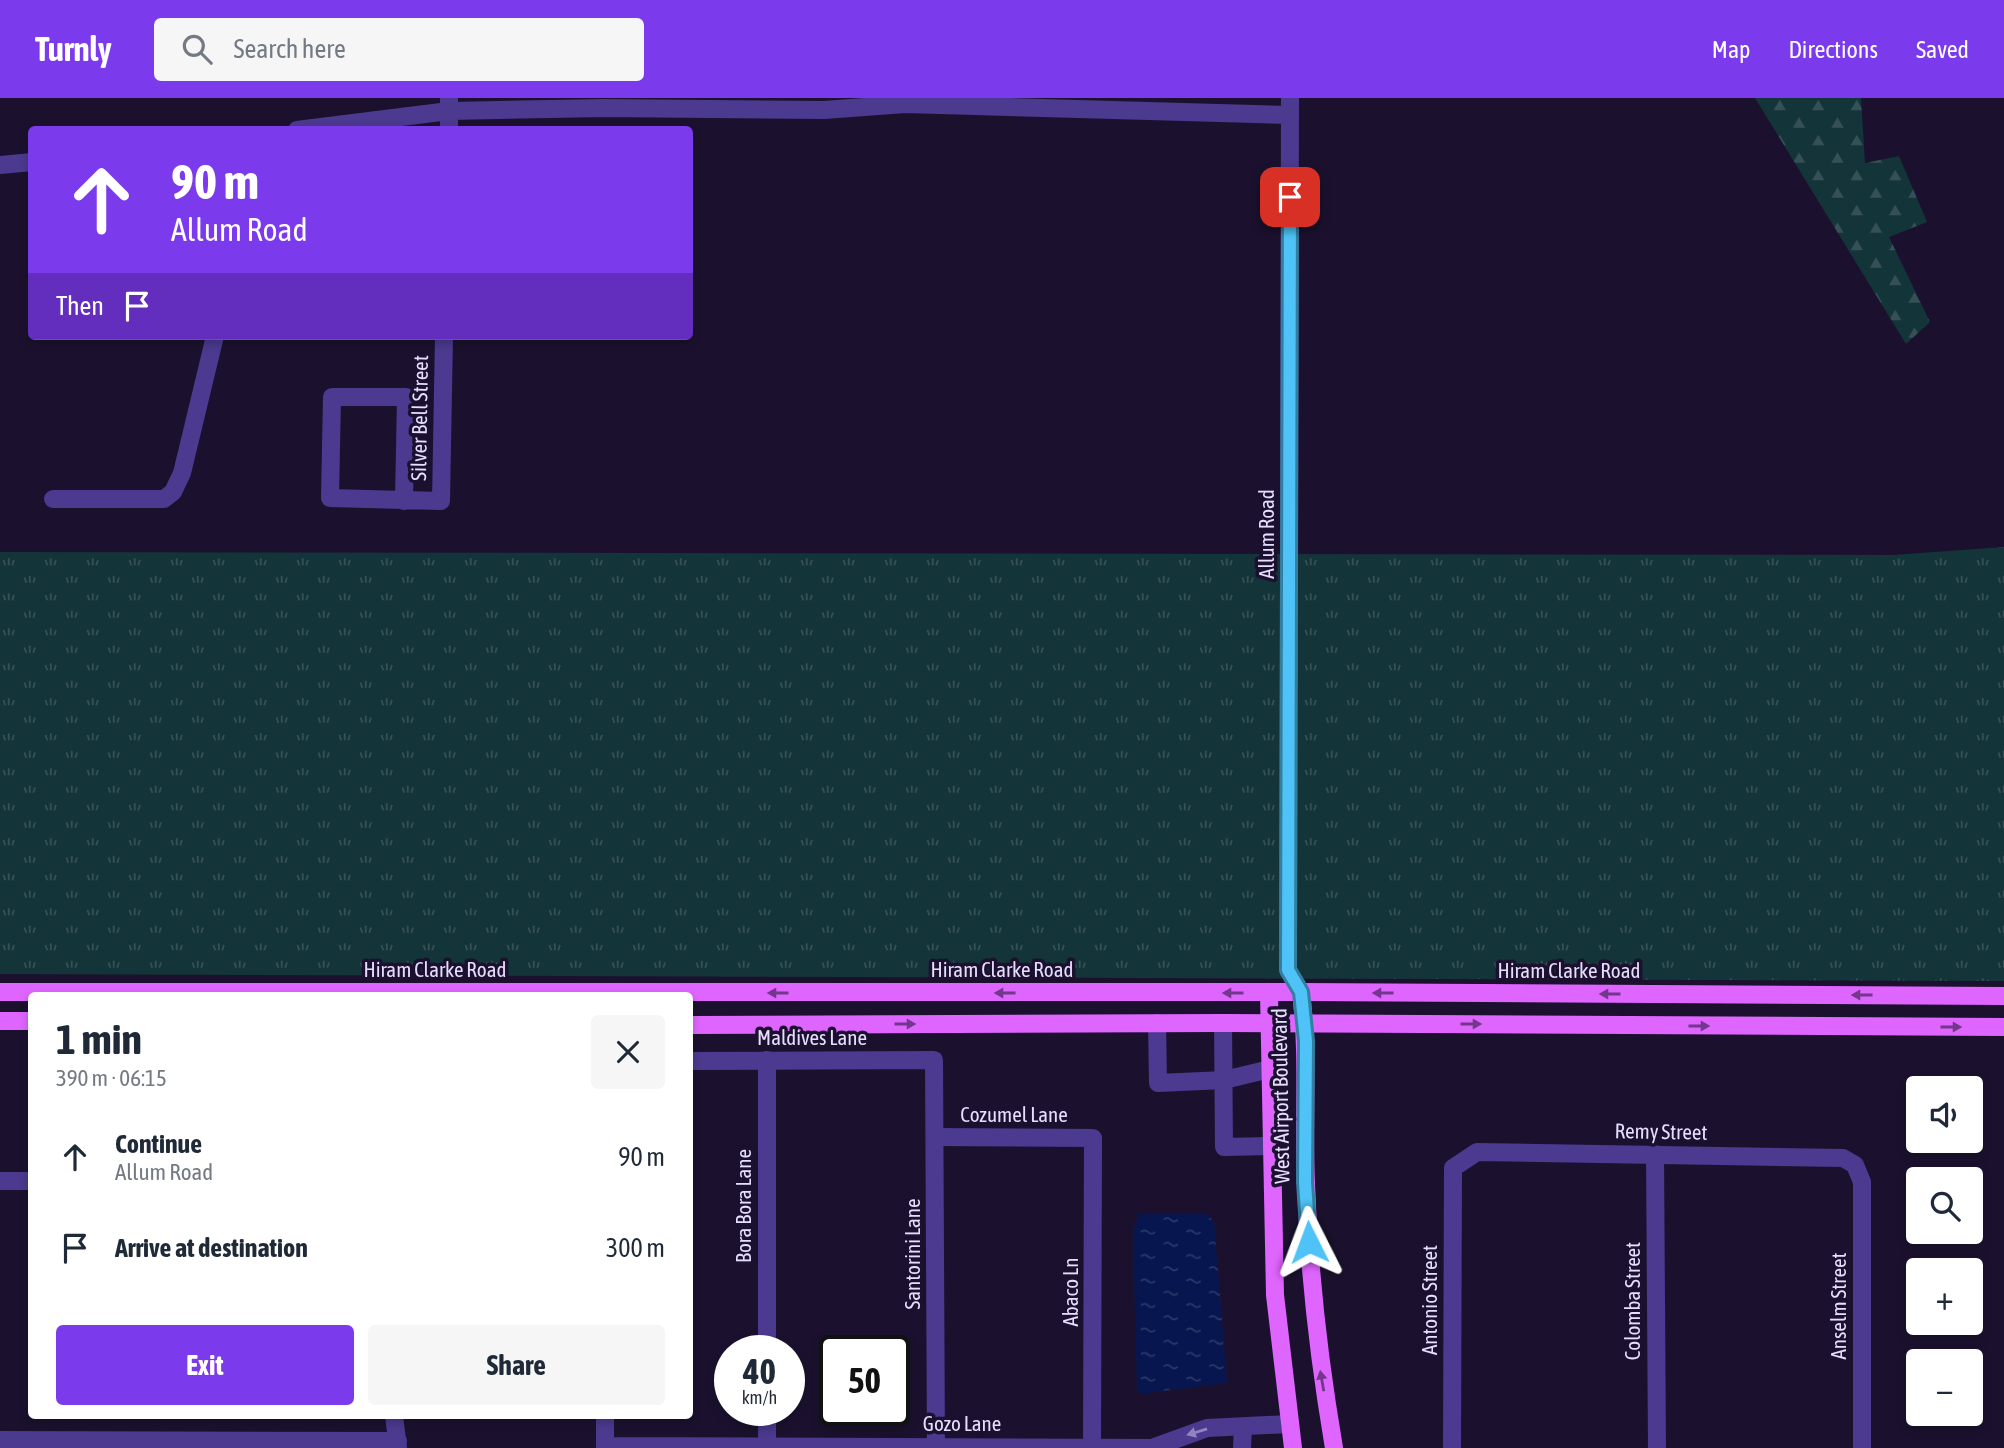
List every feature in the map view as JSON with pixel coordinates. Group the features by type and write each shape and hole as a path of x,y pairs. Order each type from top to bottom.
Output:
{"main road":[{"name":"Hiram Clarke Road","path":"0,992 28,992"},
{"name":"Hiram Clarke Road","path":"693,993 1301,992 2004,996"},
{"name":"West Airport Boulevard","path":"1301,992 1305,1023 1305,1182 1310,1292 1334,1448"},
{"path":"750,993 750,1025"},
{"path":"979,993 979,1024"},
{"name":"West Airport Boulevard","path":"1269,993 1275,1295 1293,1448"},
{"path":"1657,995 1657,1025"},
{"path":"1911,996 1911,1027"},
{"path":"0,1021 28,1021"},
{"path":"693,1025 1305,1023 2004,1027"}],"street":[{"path":"320,126 449,105 604,108 905,101 1290,106"},
{"path":"449,105 449,126"},
{"name":"Allum Road","path":"1288,970 1290,106"},
{"path":"0,165 28,162"},
{"path":"52,499 164,499 173,492 182,473 214,340"},
{"name":"Silver Bell Street","path":"404,501 441,501 444,340"},
{"path":"332,397 406,397 404,501 330,498 332,397"},
{"path":"1269,993 1288,970 1301,992"},
{"path":"1157,1023 1158,1083 1224,1080 1270,1069"},
{"path":"1223,1023 1224,1147 1270,1146"},
{"name":"Bora Bora Lane","path":"767,1060 767,1335"},
{"name":"Maldives Lane","path":"693,1061 934,1060"},
{"name":"Santorini Lane","path":"934,1060 936,1447"},
{"name":"Cozumel Lane","path":"935,1137 1093,1138"},
{"name":"Abaco Ln","path":"1092,1447 1093,1138"},
{"name":"Remy Street","path":"1464,1158 1477,1152 1655,1154 1843,1158 1855,1165"},
{"name":"Colomba Street","path":"1655,1154 1657,1448"},
{"name":"Antonio Street","path":"1451,1448 1453,1168 1464,1158"},
{"name":"Anselm Street","path":"1855,1165 1862,1182 1862,1448"},
{"path":"0,1181 28,1181"},
{"path":"0,1440 398,1445 394,1419"},
{"name":"Gozo Lane","path":"605,1419 605,1446 1153,1448"},
{"path":"1153,1448 1207,1428 1289,1424"},
{"path":"767,1426 767,1447"},
{"path":"1242,1448 1243,1427"}],"green space":[{"path":"1755,98 1861,98 1865,163 1899,156 1927,222 1889,237 1930,322 1906,344"},
{"path":"2004,547 2004,981 0,974 0,552 1893,555"}],"water":[{"path":"1205,1213 1214,1221 1227,1383 1140,1394 1137,1389 1133,1234 1138,1214"}],"route":[{"path":"1290,197 1288,970 1301,992 1306,1041 1305,1182 1309,1242"}]}
